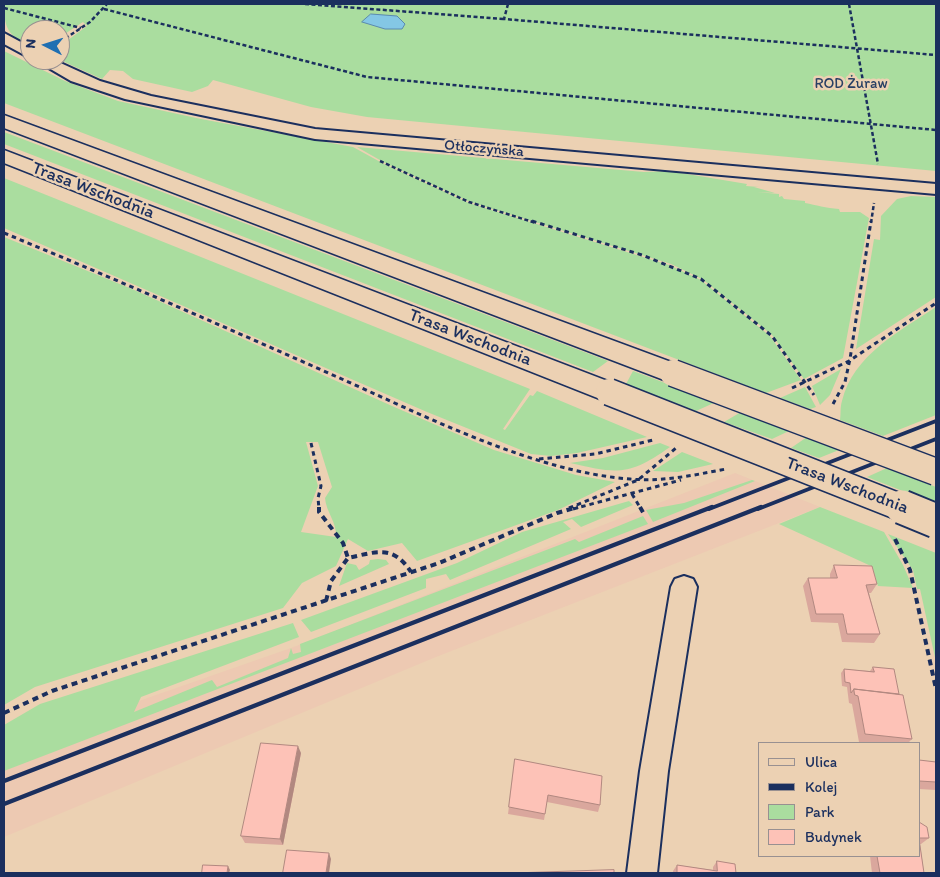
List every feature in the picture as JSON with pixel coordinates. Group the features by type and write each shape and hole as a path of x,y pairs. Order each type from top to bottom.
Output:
{"main road":[{"name":"Trasa Wschodnia","path":"4,121 936,472"},
{"name":"Trasa Wschodnia","path":"4,156 936,521"}],"street":[{"path":"4,38 20,47"},
{"name":"Otłoczyńska","path":"61,70 78,79 122,93 245,122 315,134 936,189"},
{"path":"642,873 654,771 684,587"}],"path":[{"path":"70,35 104,9 107,4"},
{"path":"305,4 936,55"},
{"path":"504,19 508,4"},
{"path":"848,4 882,184"},
{"path":"4,8 81,28"},
{"path":"104,9 367,77 936,130"},
{"path":"377,159 469,202 642,254 701,279 772,336 816,398"},
{"path":"831,406 845,382 850,359 874,202"},
{"path":"4,233 138,288 425,416 509,450 592,474 638,480 672,480 694,476"},
{"path":"311,443 320,486 318,498 319,512 343,543 348,558"},
{"path":"4,713 52,691 439,563 638,480 682,443"},
{"path":"557,513 733,466"},
{"path":"632,494 644,514"},
{"path":"894,537 910,570 936,689"},
{"path":"326,600 331,581 348,558 391,552 405,560 411,572"}],"shaded area":[{"path":"735,473 820,507 436,657 4,837 4,748 291,648"}],"green space":[{"name":"ROD Żuraw","path":"4,4 936,4 936,171 367,117 311,107 213,80 208,86 192,92 133,79 123,71 110,70 102,79 70,65 70,39 87,26 83,22 70,30 70,20 20,20 20,40 8,29"},
{"path":"4,51 20,59 20,70 43,70 65,81 118,101 201,119 353,147 384,164 469,203 669,265 701,280 770,336 801,380 766,393 4,103"},
{"path":"4,132 608,361 593,372 4,144"},
{"path":"357,147 644,172 669,171 747,184 746,186 759,187 754,187 775,193 757,192 779,194 779,197 782,196 784,199 805,201 805,203 839,209 840,212 860,212 869,218 843,358 804,379 772,335 702,279 671,264 470,202 385,163"},
{"path":"4,178 530,389 503,429 505,430 530,395 533,396 537,391 647,437 577,453 551,456 531,454 427,412 4,228"},
{"path":"911,196 936,197 936,297 856,349 874,239 880,240 881,216 897,199"},
{"path":"4,237 132,289 494,450 576,475 615,482 558,510 417,561 402,543 368,551 348,539 336,566 302,583 283,608 35,687 4,705","holes":["306,442 318,442 332,487 325,498 335,527 336,537 301,532 318,486"]},
{"path":"936,307 936,415 883,436 840,420 841,403 848,385 856,370 867,357 893,335"},
{"path":"841,369 830,395 820,405 812,386"},
{"path":"633,371 716,402 696,411 626,384"},
{"path":"805,387 816,407 810,409 780,398"},
{"path":"741,412 789,431 772,439 724,422"},
{"path":"807,437 839,450 819,458 791,448"},
{"path":"660,443 670,447 633,468 612,470 570,463 603,458"},
{"path":"682,452 713,464 678,472 653,471"},
{"path":"887,468 936,487 936,504 867,477"},
{"path":"752,480 755,481 653,522 646,510 684,503"},
{"path":"629,501 633,505 581,527 572,519 563,522 571,529 450,580 446,574 426,579 426,588 311,632 301,620 457,563 522,532"},
{"path":"820,507 884,532 903,565 913,588 878,586 871,566 779,524"},
{"path":"643,516 648,524 4,771 4,725 40,704 293,623 299,637 141,697 134,712 212,680 217,687 288,658 291,648 293,654 301,652 300,644 575,539 579,542"},
{"path":"888,534 936,553 936,662 920,589 917,589 913,570"},
{"path":"370,560 386,560 389,564 339,586 347,563 356,565 359,570 369,564"}],"water":[{"path":"371,14 397,16 405,24 402,29 385,29 362,22"}],"building":[{"path":"834,565 872,566 877,584 866,585 880,634 847,634 843,614 816,614 808,578 837,578"},
{"path":"873,667 894,669 899,694 854,689 851,693 850,683 845,682 844,669 874,672"},
{"path":"854,689 903,695 912,739 865,734 858,696 855,695"},
{"path":"261,743 298,746 280,839 241,836"},
{"path":"515,759 602,776 600,805 548,795 545,814 509,807"},
{"path":"920,760 936,762 936,782 920,781"},
{"path":"920,823 927,827 929,838 920,838"},
{"path":"920,846 924,873 880,873 877,857 920,857"},
{"path":"287,850 329,853 326,873 283,873"},
{"path":"717,861 735,864 736,873 677,873 677,865 717,871"},
{"path":"203,865 228,866 227,873 202,873"},
{"path":"614,870 614,873 513,873"}],"railway":[{"path":"709,509 936,421"},
{"path":"758,509 936,439"},
{"path":"4,781 712,507"},
{"path":"4,804 761,507"}]}
